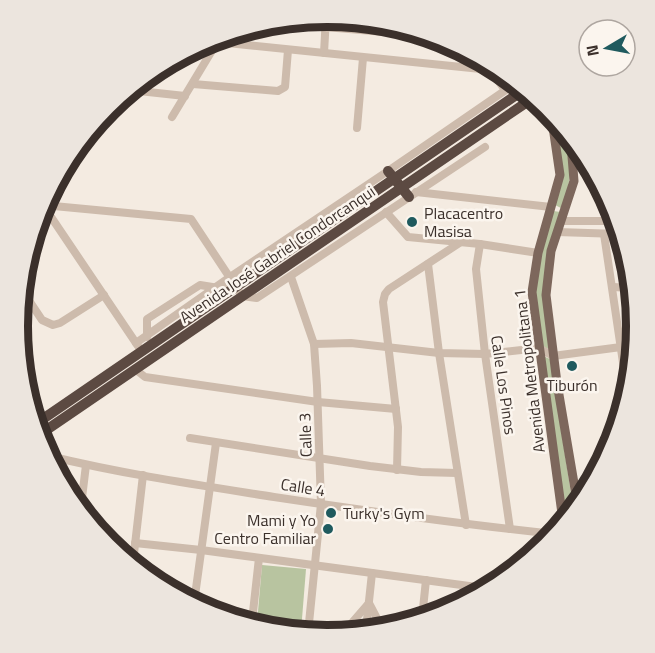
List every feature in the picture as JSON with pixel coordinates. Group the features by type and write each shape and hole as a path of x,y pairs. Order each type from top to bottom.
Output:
{"highway":[{"name":"Avenida José Gabriel Condorcanqui","path":"43,419 237,291 343,228 409,163 464,125 517,94"},
{"name":"Avenida José Gabriel Condorcanqui","path":"237,291 395,179 526,102"},
{"path":"395,179 412,194"},
{"path":"343,228 350,237"},
{"name":"Avenida José Gabriel Condorcanqui","path":"47,430 135,369 143,351"}],"main road":[{"name":"Avenida Metropolitana 1","path":"553,129 560,175 538,253 532,292 562,513"},
{"name":"Avenida Metropolitana 1","path":"572,153 574,181 551,251 546,280 553,356 576,494"}],"street":[{"path":"324,53 325,27"},
{"path":"327,27 349,28"},
{"path":"234,42 482,70"},
{"path":"172,117 213,50"},
{"path":"193,84 278,92 285,87 288,50"},
{"path":"357,128 363,58"},
{"path":"464,125 508,88"},
{"path":"142,91 185,96"},
{"path":"143,351 147,336 147,319 200,285 237,291 257,298 485,147"},
{"path":"147,336 230,277 395,179"},
{"path":"412,194 551,207"},
{"path":"54,206 190,219 237,291"},
{"path":"386,212 408,237 480,244 538,253"},
{"path":"50,215 143,351"},
{"path":"562,220 608,221"},
{"path":"579,233 580,221"},
{"path":"557,232 612,234"},
{"path":"604,234 624,367"},
{"path":"397,470 398,427 383,302 385,294 461,242"},
{"name":"Calle Los Pinos","path":"480,244 476,269 485,354 510,529"},
{"path":"428,264 439,353 466,525"},
{"name":"Calle 3","path":"291,277 314,344 318,402 321,504 309,625"},
{"path":"613,287 624,288"},
{"path":"30,301 42,320 53,325 104,296"},
{"path":"314,344 351,343 439,353 485,354 538,348 553,356 626,347"},
{"path":"135,369 145,377 318,402 396,408"},
{"path":"190,438 397,470 457,473"},
{"path":"195,595 216,443"},
{"name":"Calle 4","path":"59,458 210,487 466,525 544,533"},
{"path":"82,498 86,465"},
{"path":"134,555 143,475"},
{"path":"135,543 475,587"},
{"path":"252,617 259,558"},
{"path":"367,623 372,573"},
{"path":"423,610 426,580"},
{"path":"369,603 378,621"},
{"path":"350,625 369,603"}],"green space":[{"path":"557,134 570,150 571,164 563,209 555,205 563,176"},
{"path":"553,211 561,212 548,252 549,349 541,346 535,294 542,253"},
{"path":"543,356 550,359 572,500 565,509"},
{"path":"262,565 306,569 302,624 257,618"}],"place":[{"name":"Placacentro Masisa","path":"412,222"},
{"name":"Tiburón","path":"572,366"},
{"name":"Turky's Gym","path":"331,513"},
{"name":"Mami y Yo Centro Familiar","path":"328,529"}]}
